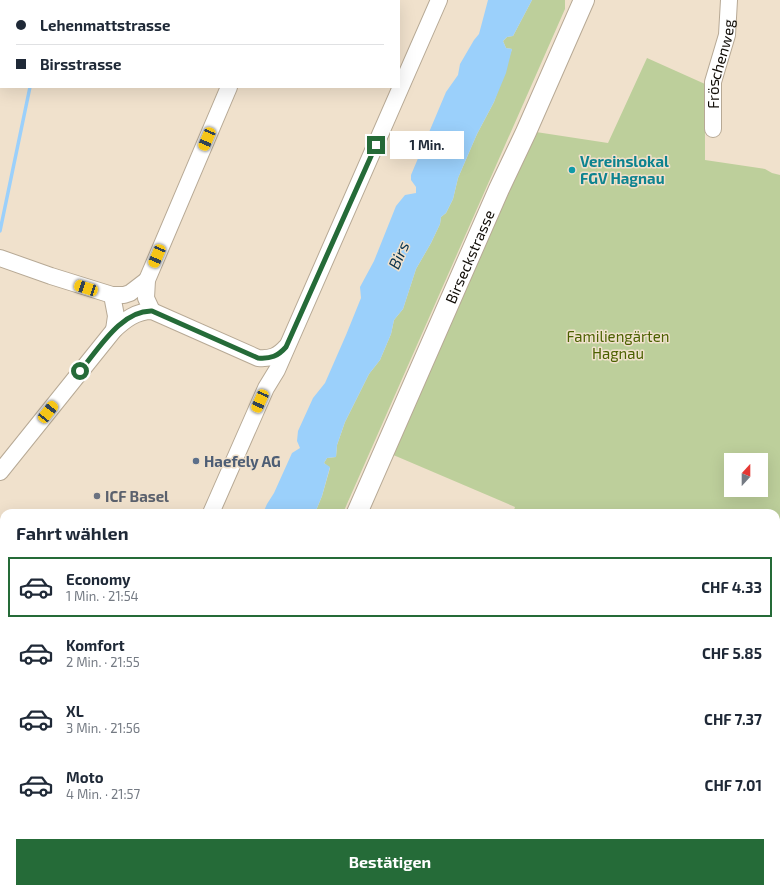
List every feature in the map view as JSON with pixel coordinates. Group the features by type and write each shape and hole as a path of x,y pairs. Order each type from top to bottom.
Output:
{"main road":[{"name":"Birseckstrasse","path":"359,509 584,0"}],"street":[{"path":"213,509 266,388 277,370 439,0"},
{"name":"Fröschenweg","path":"713,129 713,82 727,35 729,0"},
{"path":"152,311 146,298 147,280 229,88"},
{"path":"2,258 112,295 124,295 147,280"},
{"path":"112,295 116,316 114,330"},
{"path":"2,465 114,330 134,315 152,311 258,358 271,358 278,355 286,347"},
{"path":"258,358 266,374 266,388"}],"green space":[{"path":"532,0 565,0 565,9 345,509 317,509 330,468 324,463 327,458 336,457 337,445 345,422 369,374 380,360 391,334 394,320 403,309 416,269 431,243 440,224 441,217 446,213 453,199 458,178 477,134 494,102 512,49 506,48 503,41 507,37 513,36"},
{"name":"Familiengärten Hagnau","path":"647,58 705,84 705,160 765,169 780,175 780,509 514,509 515,507 391,454 536,132 608,143"}],"water":[{"name":"Birs","path":"488,0 532,0 513,36 507,37 503,41 506,48 512,49 506,73 458,178 453,199 446,213 441,217 440,224 431,243 416,269 403,309 394,320 391,334 380,360 369,374 345,422 337,445 336,457 327,458 324,463 330,467 317,509 265,509 274,493 292,453 300,448 297,441 298,431 313,398 325,383 346,335 361,298 360,287 374,261 396,206 405,195 416,193 416,187 411,180 411,175 446,92 458,75 460,64 479,34"}],"waterway":[{"path":"0,231 30,88"}],"place":[{"name":"Vereinslokal FGV Hagnau","path":"572,170"},
{"name":"Haefely AG","path":"196,461"},
{"name":"ICF Basel","path":"97,496"}],"route":[{"path":"80,371 114,330 125,320 138,313 147,311 152,311 258,358 271,358 282,352 286,347 376,145"}]}
